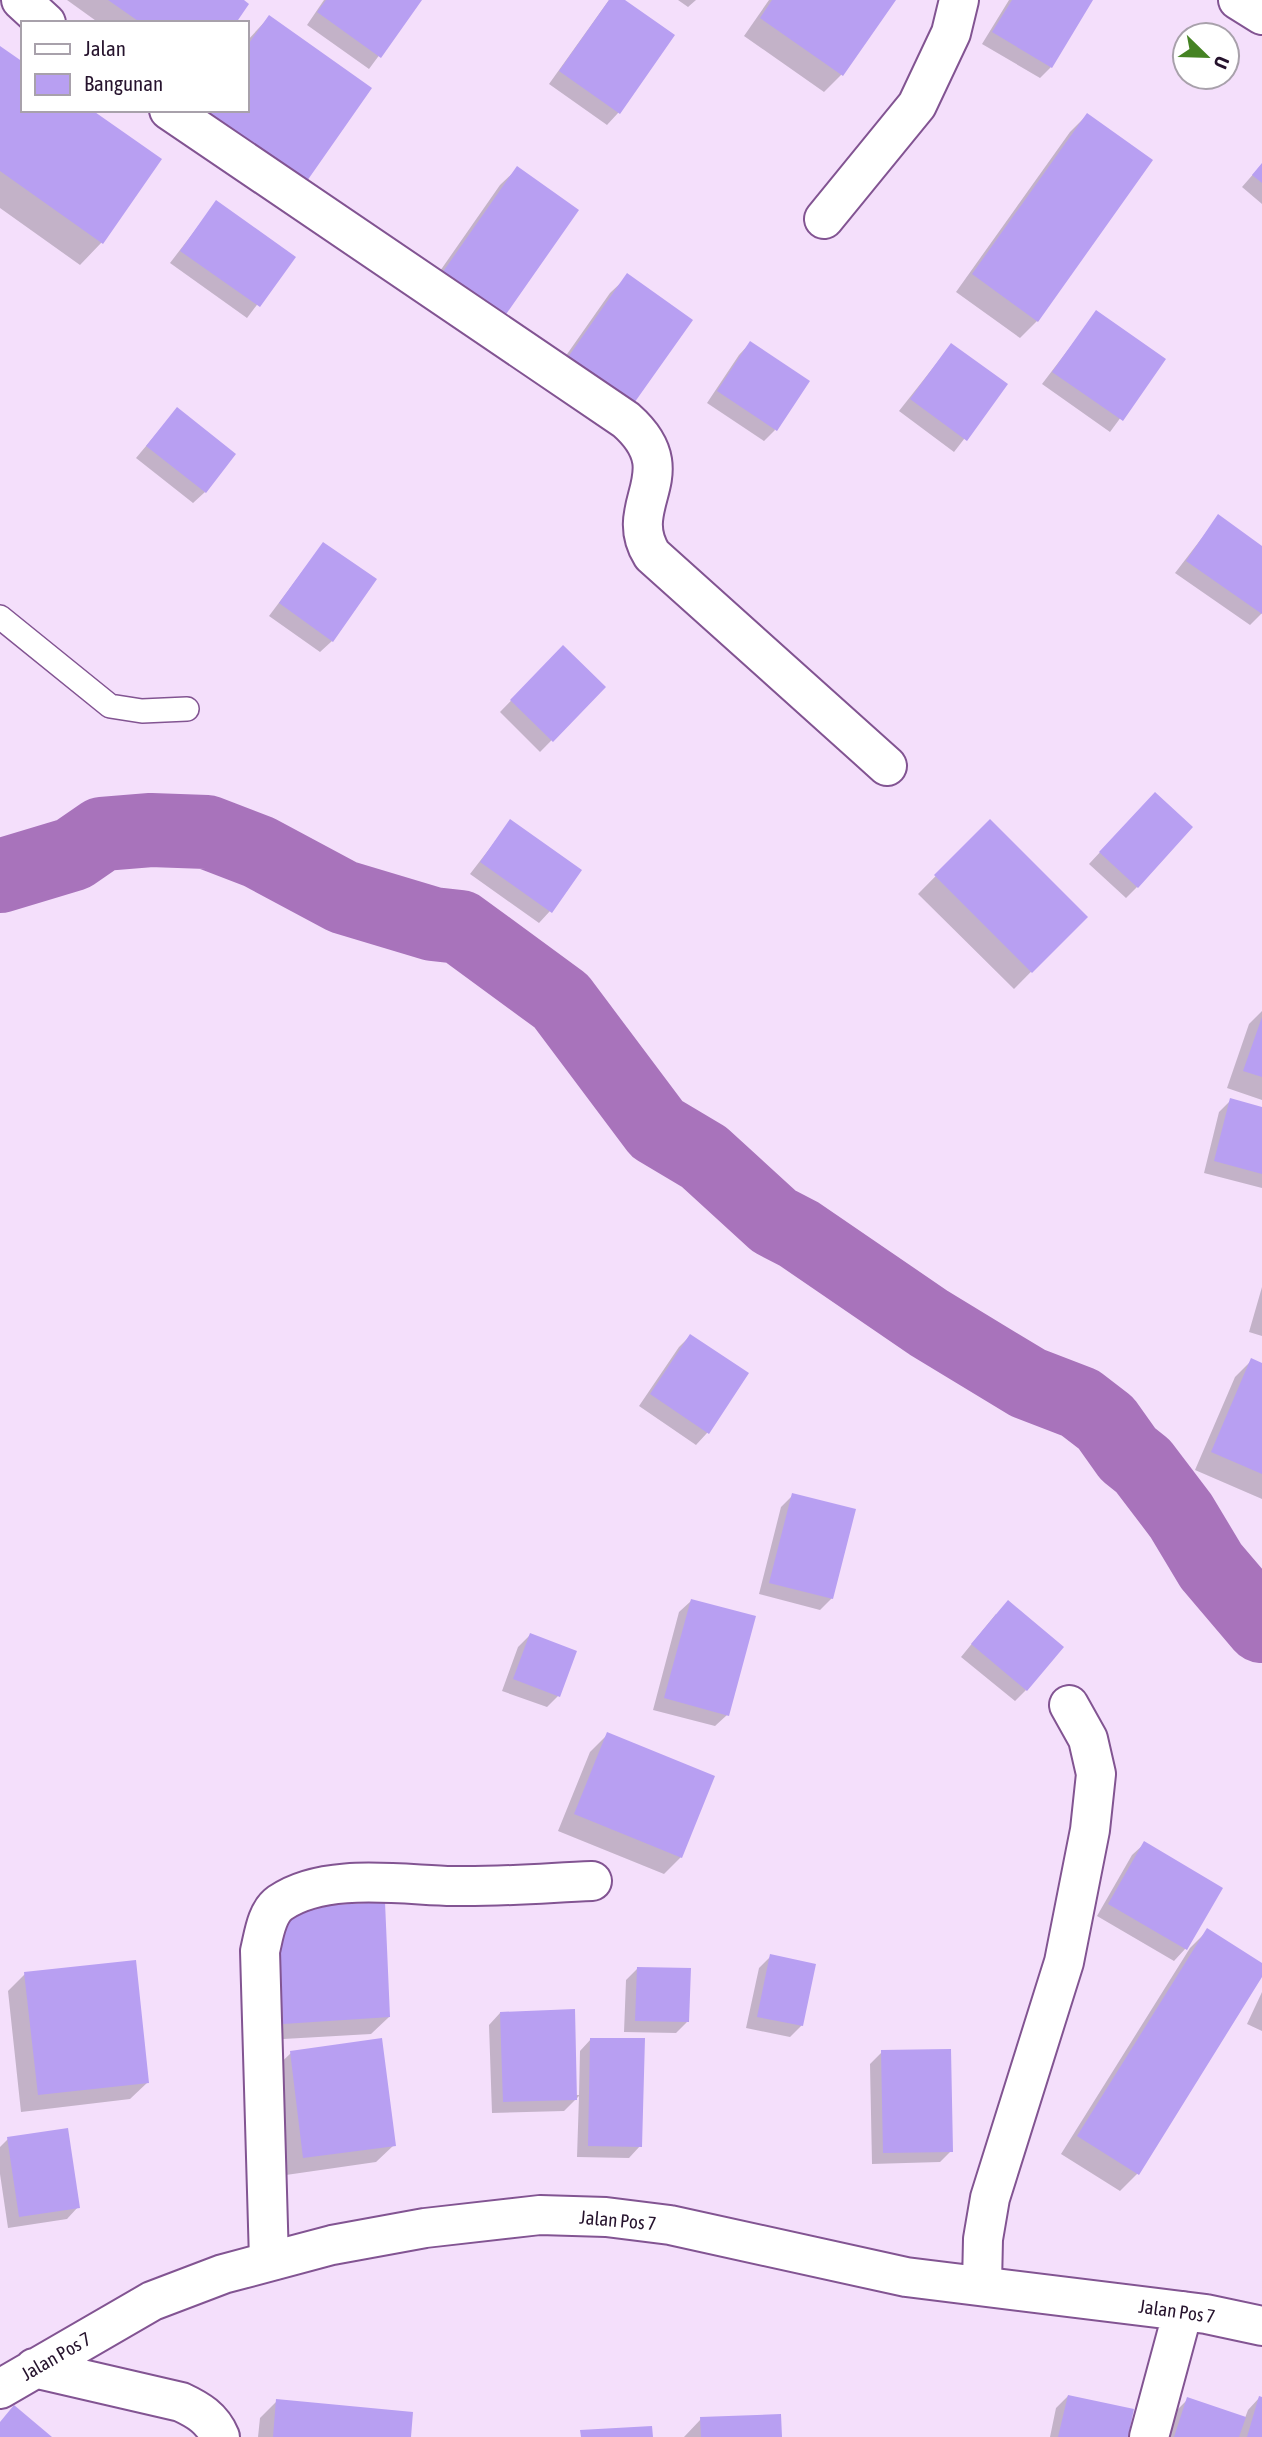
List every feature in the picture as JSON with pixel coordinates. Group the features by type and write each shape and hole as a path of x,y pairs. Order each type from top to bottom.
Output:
{"street":[{"path":"21,0 45,21"},
{"path":"824,219 917,105 951,33 958,0"},
{"path":"1238,0 1262,15"},
{"path":"172,112 645,436 652,452 653,463 642,532 652,555 887,766"},
{"path":"982,2284 983,2239 990,2198 1064,1962 1090,1830 1096,1774 1088,1739 1069,1705"},
{"path":"269,2260 260,1951 268,1919 278,1904 302,1892 358,1882 455,1886 592,1881"},
{"name":"Jalan Pos 7","path":"0,2389 152,2301 269,2260 425,2228 540,2215 670,2225 906,2277 982,2284 1184,2311 1262,2326"},
{"path":"1149,2437 1184,2311"},
{"path":"34,2368 181,2402 201,2412 216,2428 220,2437"}],"lane":[{"path":"0,617 110,706 142,711 187,709"}],"building":[{"path":"108,0 244,0 249,4 237,21 138,21"},
{"path":"326,0 422,0 381,58 317,12"},
{"path":"609,0 625,0 675,35 620,114 559,71"},
{"path":"772,0 896,0 843,76 760,18"},
{"path":"1012,0 1093,0 1052,68 992,32"},
{"path":"269,15 372,88 307,181 209,112 248,112 248,45"},
{"path":"0,46 21,61 21,112 95,112 162,159 103,244 0,171"},
{"path":"1087,113 1153,160 1038,322 972,274"},
{"path":"1262,163 1262,183 1252,175"},
{"path":"517,166 579,210 502,320 440,276"},
{"path":"216,200 296,257 260,307 180,251"},
{"path":"627,273 693,320 632,406 566,360"},
{"path":"1096,310 1166,359 1123,421 1052,372"},
{"path":"750,341 810,381 777,431 717,391"},
{"path":"951,343 1008,384 967,441 910,399"},
{"path":"177,407 236,454 206,493 146,446"},
{"path":"1218,514 1262,546 1262,614 1186,561"},
{"path":"323,542 377,579 333,642 279,603"},
{"path":"563,645 606,687 553,742 510,700"},
{"path":"1155,792 1193,827 1138,888 1099,852"},
{"path":"510,819 582,870 552,913 480,862"},
{"path":"990,819 1088,917 1032,973 934,875"},
{"path":"1262,1017 1262,1077 1243,1071"},
{"path":"1230,1098 1262,1107 1262,1174 1214,1161"},
{"path":"690,1334 749,1373 709,1434 650,1394"},
{"path":"1251,1358 1262,1363 1262,1474 1211,1452"},
{"path":"792,1493 856,1509 833,1599 769,1583"},
{"path":"691,1599 756,1616 729,1716 664,1698"},
{"path":"1008,1600 1064,1647 1027,1691 971,1644"},
{"path":"530,1633 577,1651 560,1697 513,1679"},
{"path":"607,1732 715,1776 682,1858 574,1814"},
{"path":"1144,1841 1223,1888 1187,1950 1108,1904"},
{"path":"385,1902 390,2017 283,2024 277,1908"},
{"path":"1207,1928 1262,1963 1262,1977 1139,2175 1077,2136"},
{"path":"770,1954 816,1964 803,2026 757,2017"},
{"path":"136,1960 149,2083 38,2095 24,1972"},
{"path":"637,1967 691,1968 689,2022 635,2021"},
{"path":"575,2009 577,2100 503,2102 500,2012"},
{"path":"382,2038 396,2146 303,2158 290,2051"},
{"path":"590,2038 645,2038 642,2147 588,2146"},
{"path":"951,2049 953,2152 883,2153 881,2050"},
{"path":"68,2128 80,2208 19,2217 7,2137"},
{"path":"1068,2395 1134,2409 1128,2437 1058,2437"},
{"path":"1259,2396 1262,2397 1262,2437 1247,2437"},
{"path":"1187,2397 1246,2417 1239,2437 1174,2437"},
{"path":"276,2399 413,2412 411,2437 273,2437"},
{"path":"14,2405 52,2437 0,2437 0,2422"},
{"path":"781,2414 782,2437 701,2437 700,2417"},
{"path":"652,2426 653,2437 581,2437 580,2430"}],"waterway":[{"path":"0,876 73,854 102,834 151,830 207,832 259,852 343,897 433,924 460,927 561,1001 657,1129 704,1157 774,1221 799,1234 929,1323 1028,1383 1080,1403 1106,1423 1128,1454 1143,1466 1181,1516 1211,1566 1262,1626"}]}
